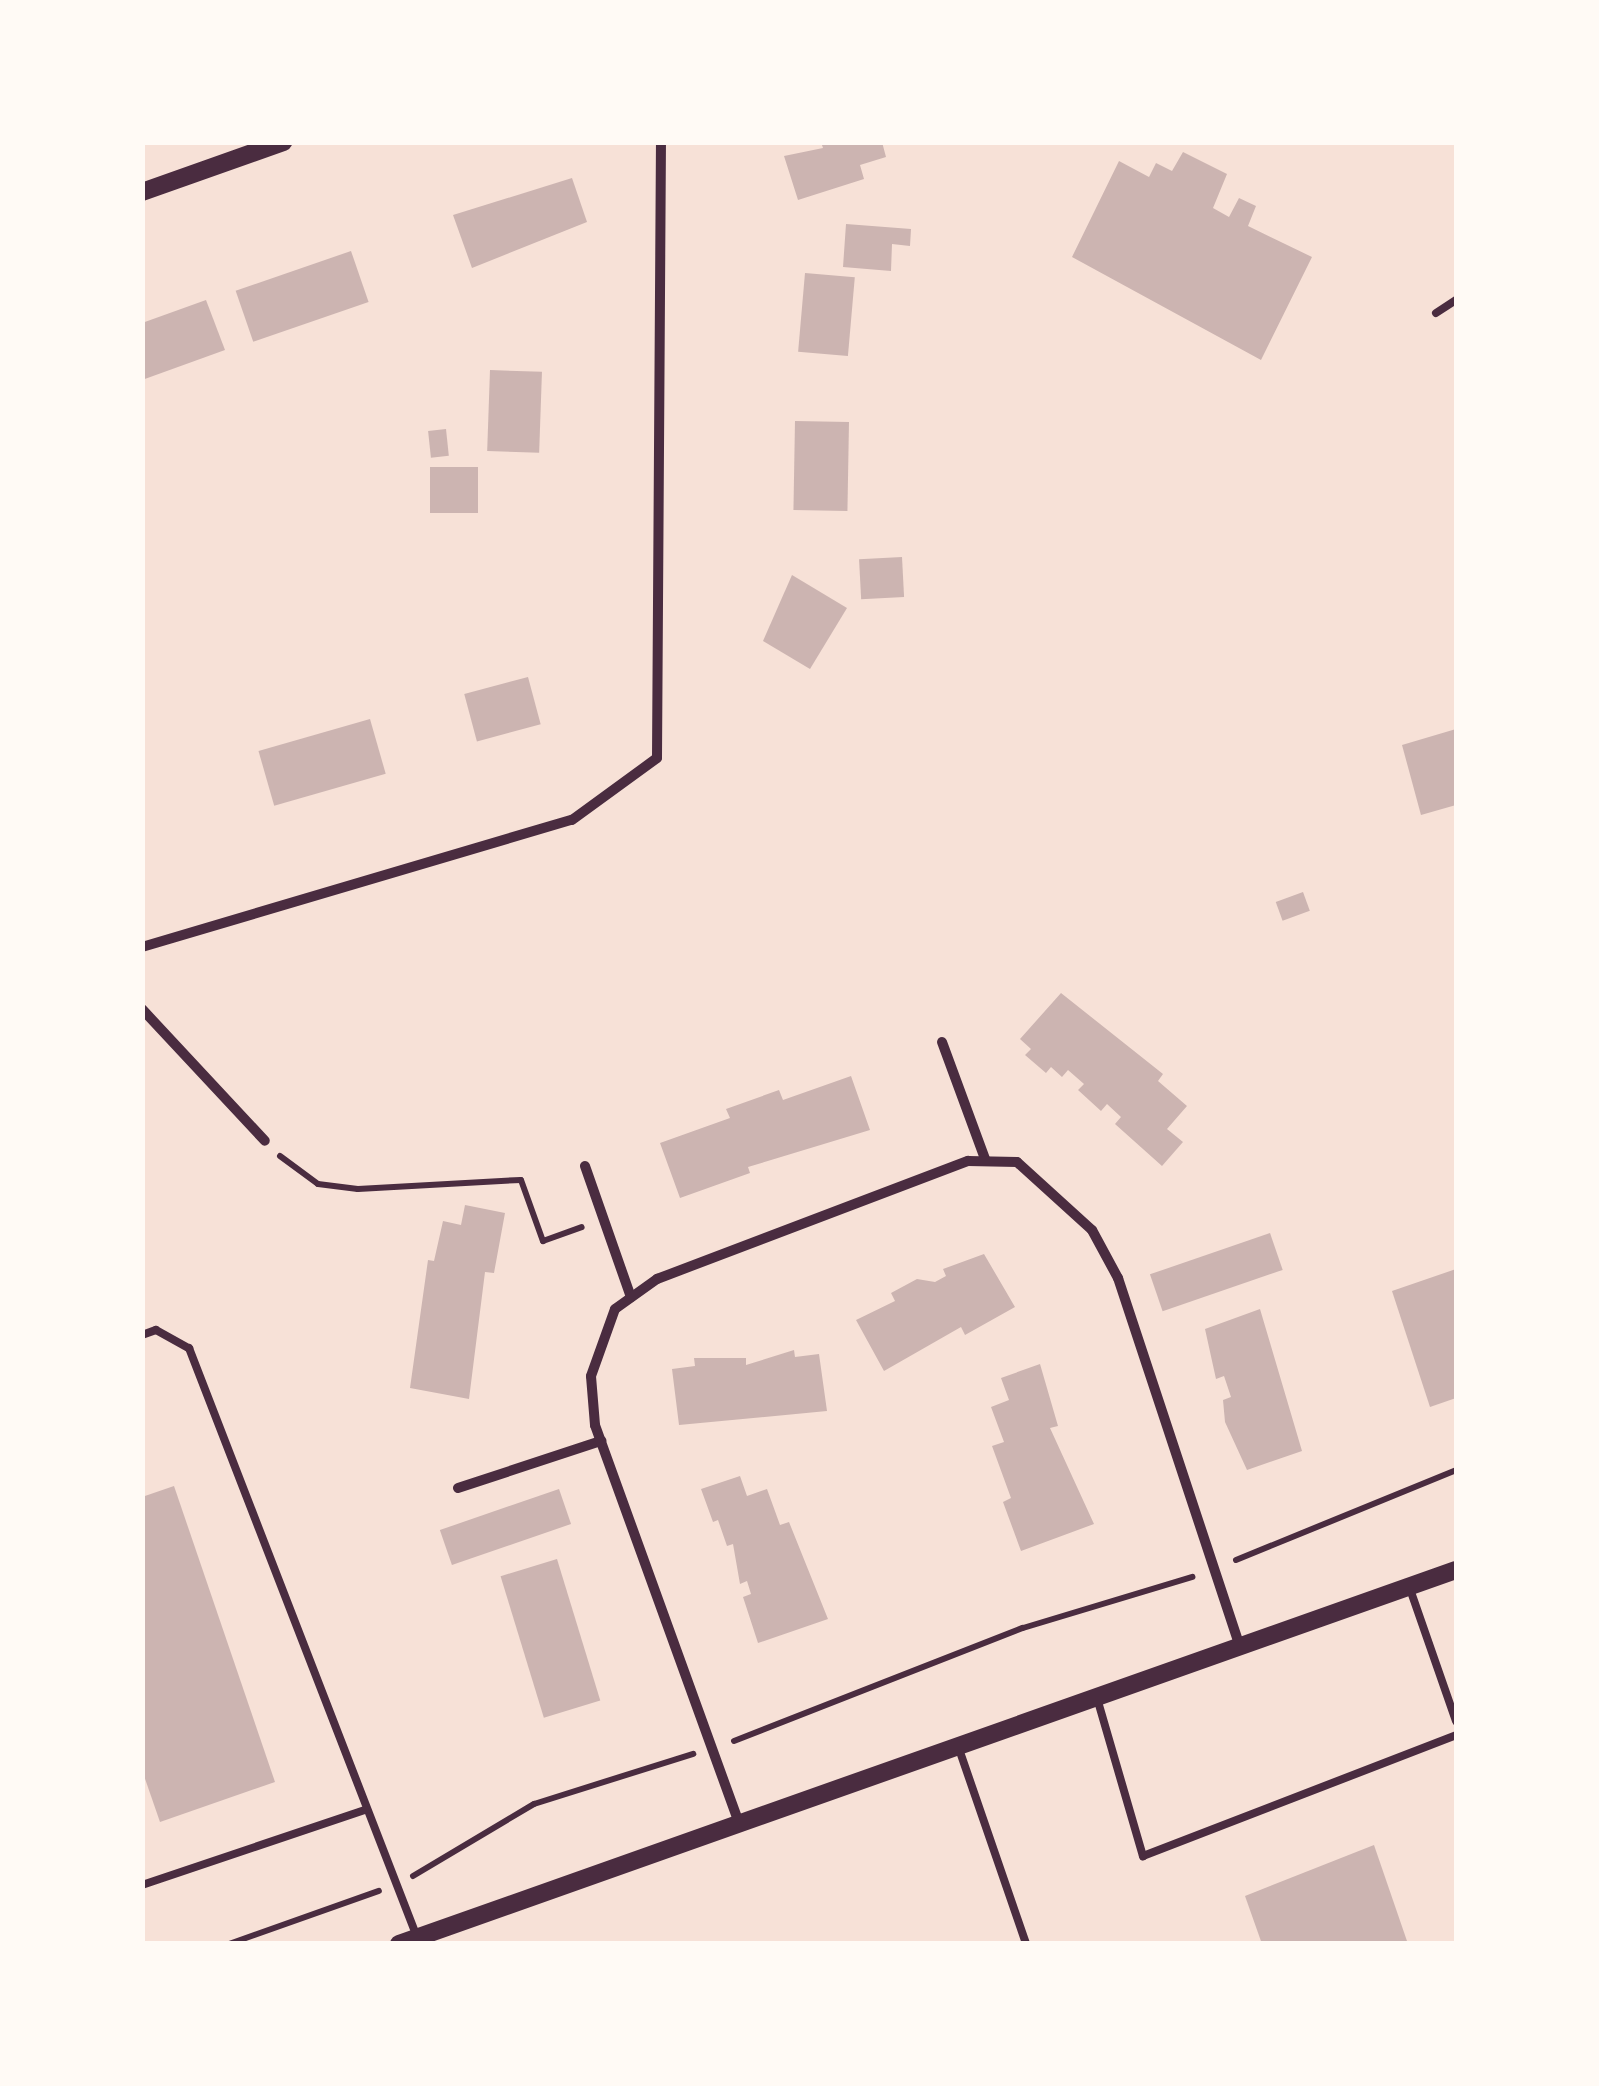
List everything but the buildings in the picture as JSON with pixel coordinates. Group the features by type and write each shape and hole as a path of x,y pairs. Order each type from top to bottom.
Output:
{"street":[{"path":"142,192 283,142"},
{"path":"142,947 572,820 657,758 661,142"},
{"path":"142,1009 264,1142"},
{"path":"942,1042 985,1159"},
{"path":"739,1824 600,1440 591,1376 615,1309 658,1279 985,1159 1017,1162 1100,1246 1118,1278 1240,1646"},
{"path":"585,1166 631,1297"},
{"path":"458,1488 600,1440"},
{"path":"408,1940 1456,1570"}],"lane":[{"path":"1436,313 1456,300"},
{"path":"142,1335 156,1330 189,1348 393,1884 408,1940"},
{"path":"1408,1585 1456,1721"},
{"path":"1097,1697 1143,1856 1456,1735"},
{"path":"958,1746 1026,1944"},
{"path":"142,1885 365,1810"}],"path":[{"path":"264,1142 318,1184 358,1189 521,1180 542,1241 604,1221"},
{"path":"229,1944 393,1884 534,1804 711,1749 1023,1628 1215,1570 1456,1470"}]}
